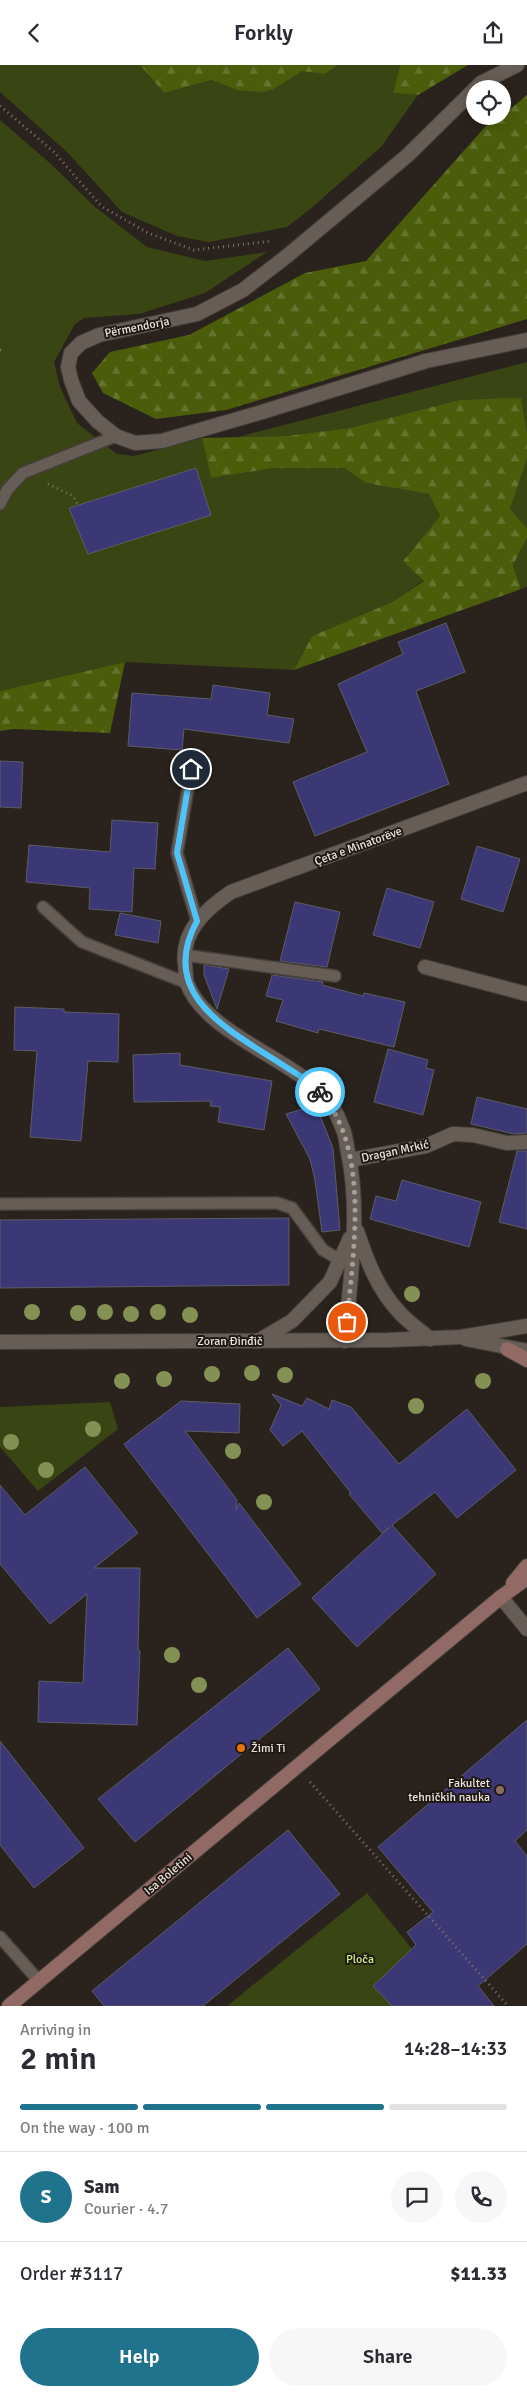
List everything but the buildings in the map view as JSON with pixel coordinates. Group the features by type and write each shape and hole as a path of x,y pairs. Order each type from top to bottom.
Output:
{"main road":[{"path":"507,1349 527,1360"},
{"name":"Isa Boletini","path":"501,1597 527,1566"},
{"name":"Isa Boletini","path":"9,2006 501,1597 527,1578"}],"street":[{"name":"Përmendorja","path":"517,65 481,83 408,155 302,244 243,289 197,314 99,335 81,343 71,353 68,367 70,380 79,401 97,421 116,436 134,443 162,441 426,361 527,340"},
{"name":"Çeta e Minatorëve","path":"345,1341 355,1226 353,1173 343,1128 332,1105 317,1088 221,1023 201,1005 187,983 184,955 188,937 197,921 212,904 231,892 527,783"},
{"path":"426,967 527,994"},
{"name":"Dragan Mrkić","path":"350,1159 426,1146 453,1134 473,1135 506,1143 527,1142"},
{"name":"Çeta e Minatorëve","path":"258,1341 292,1321 330,1282 355,1226"},
{"name":"Çeta e Minatorëve","path":"355,1226 369,1266 382,1290 400,1313 430,1339"},
{"name":"Zoran Đinđič","path":"0,1342 430,1339 461,1337 527,1327"},
{"name":"Zoran Đinđič","path":"461,1337 507,1349 527,1351"},
{"path":"501,1597 527,1629"}],"lane":[{"path":"0,504 7,490 23,473 116,436"},
{"path":"191,769 177,853 197,921"},
{"path":"43,907 82,942 187,983"},
{"path":"184,955 335,976"},
{"path":"0,1204 277,1203 292,1207 323,1250 340,1260"},
{"path":"0,1937 39,1981"}],"path":[{"path":"0,106 54,152 101,206 148,233 194,250 271,241 302,244"},
{"path":"23,473 74,496 78,505"},
{"path":"296,1767 508,2006"}],"green space":[{"path":"0,65 140,65 164,93 213,80 237,90 274,89 302,70 325,74 338,65 400,65 393,93 418,95 381,147 287,227 209,242 177,236 122,212 68,153 0,92"},
{"path":"140,65 338,65 325,74 302,71 274,89 263,92 237,90 212,80 164,93"},
{"path":"400,65 468,65 418,95 393,93"},
{"path":"527,95 527,319 226,410 156,419 103,393 92,373 110,352 189,335 305,273 366,261 485,127 488,125 511,125 511,108"},
{"path":"0,120 51,164 95,207 147,247 205,261 267,252 205,293 139,314 84,318 75,324 54,362 60,387 77,423 117,454 134,456 202,438 211,478 275,468 344,468 366,483 429,494 440,516 403,561 424,580 392,602 312,636 294,670 125,662 0,691"},
{"path":"527,362 527,433 521,399 459,400 350,428 286,436 238,437"},
{"path":"521,398 527,433 527,459 510,509 527,528 527,538 513,565 521,589 294,670 312,636 392,602 424,581 403,561 440,516 429,494 366,483 344,468 275,468 211,478 202,438 286,436 350,428 459,400"},
{"path":"527,459 527,528 510,509"},
{"path":"527,538 527,587 521,589 513,565"},
{"path":"125,662 110,733 14,729 0,731 0,691"},
{"path":"110,1402 118,1429 38,1491 0,1447 0,1407"},
{"name":"Ploča","path":"367,1893 458,2006 227,2006"}],"way so far":[{"path":"320,1092 332,1105 343,1128 353,1173 355,1226 347,1322"}],"place":[{"name":"Žimi Ti","path":"241,1748"},
{"name":"Fakultet tehničkih nauka","path":"500,1790"}],"route":[{"path":"191,769 177,853 197,921 188,937 184,955 187,983 201,1005 221,1023 317,1088 320,1092"}]}
